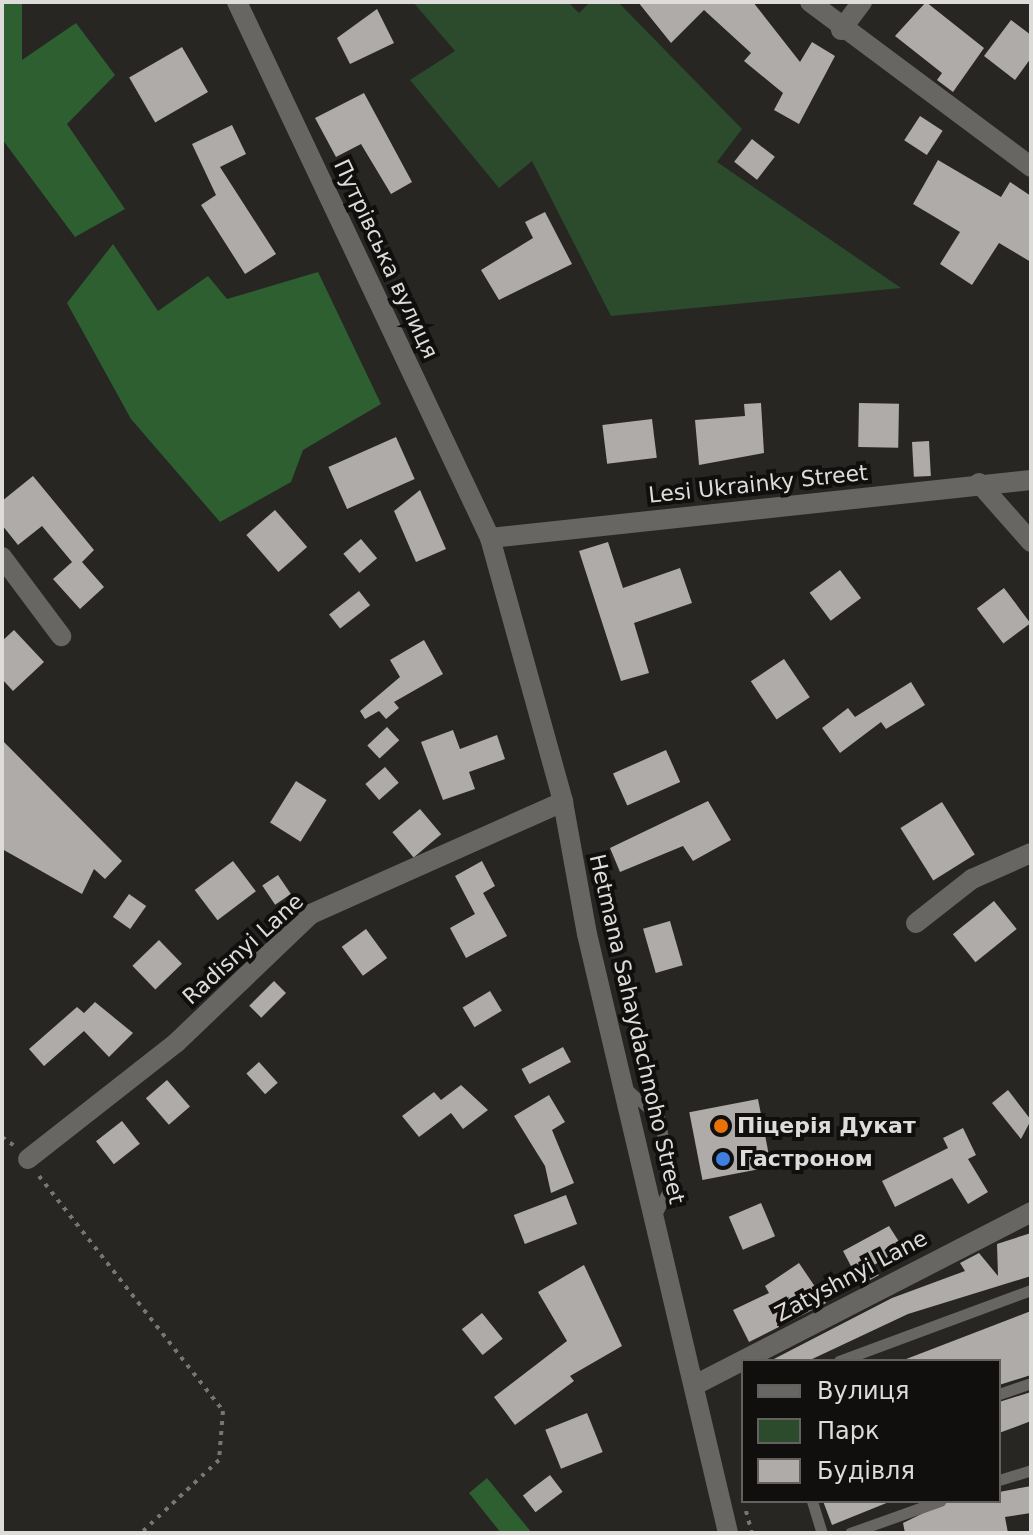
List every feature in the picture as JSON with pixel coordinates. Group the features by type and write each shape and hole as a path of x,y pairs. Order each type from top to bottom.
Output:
{"street":[{"name":"Путрівська вулиця","path":"237,2 490,538"},
{"path":"810,2 841,30 1031,167"},
{"path":"841,30 862,2"},
{"name":"Lesi Ukrainky Street","path":"490,538 979,483 1031,480"},
{"path":"979,483 1031,542"},
{"name":"Hetmana Sahaydachnoho Street","path":"490,538 563,802 623,1086 728,1533"},
{"path":"2,557 61,636"},
{"name":"Radisnyi Lane","path":"28,1159 176,1043 311,914 563,802"},
{"path":"916,923 972,879 1031,853"},
{"name":"Zatyshnyi Lane","path":"745,1359 1031,1212"},
{"name":"Zatyshnyi Lane","path":"695,1385 741,1361"}],"lane":[{"path":"844,1359 1031,1290"},
{"path":"1001,1393 1031,1383"},
{"path":"1001,1479 1031,1470"},
{"path":"813,1503 822,1533"},
{"path":"850,1533 934,1503"}],"path":[{"path":"28,1159 97,1258 223,1411 219,1460 141,1533"},
{"path":"744,1503 752,1533"}],"green space":[{"path":"2,2 22,2 22,60 76,23 115,75 67,124 125,209 75,237 2,139"},
{"path":"413,2 568,2 579,13 590,2 618,2 742,129 717,162 901,288 611,316 532,161 499,188 410,80 455,51"},
{"path":"113,244 158,311 208,276 227,299 318,272 381,404 303,450 291,482 220,522 131,419 67,303"},
{"path":"487,1478 532,1533 501,1533 469,1493"}],"building":[{"path":"638,2 753,2 800,62 812,42 835,56 799,124 774,110 783,93 744,61 751,53 704,10 671,43"},
{"path":"926,2 984,48 953,92 937,80 942,73 895,36"},
{"path":"377,9 394,43 350,64 337,38"},
{"path":"1011,20 1031,35 1031,58 1015,80 984,56"},
{"path":"182,47 208,92 155,123 129,78"},
{"path":"364,93 412,182 391,194 361,144 336,157 315,118"},
{"path":"920,116 943,131 927,155 904,140"},
{"path":"232,125 246,154 220,167 276,254 245,274 201,205 216,195 192,144"},
{"path":"752,139 775,157 757,180 734,162"},
{"path":"938,160 1001,197 1010,182 1031,196 1031,262 999,243 972,285 940,264 960,232 913,204"},
{"path":"545,212 572,264 499,300 481,270 533,238 525,222"},
{"path":"761,403 764,453 699,465 695,420 745,416 744,404"},
{"path":"859,403 899,404 898,448 858,447"},
{"path":"652,419 657,458 607,464 602,425"},
{"path":"396,437 415,479 347,509 328,467"},
{"path":"929,441 931,476 914,477 912,442"},
{"path":"33,476 94,550 82,562 104,587 80,609 53,579 72,562 42,526 18,545 2,525 2,501"},
{"path":"420,490 446,549 416,562 394,511"},
{"path":"275,510 307,547 278,572 246,535"},
{"path":"361,539 377,558 359,573 343,554"},
{"path":"608,542 623,588 680,568 692,603 634,623 649,673 621,681 579,551"},
{"path":"840,570 861,598 831,621 810,593"},
{"path":"1004,588 1030,623 1003,644 977,608"},
{"path":"359,591 370,605 340,629 329,614"},
{"path":"14,630 44,662 13,691 2,679 2,641"},
{"path":"424,640 443,674 394,702 399,708 386,719 379,711 365,719 360,711 400,677 390,660"},
{"path":"784,659 810,697 777,720 751,681"},
{"path":"911,682 925,705 886,729 881,722 840,753 822,728 848,708 855,717"},
{"path":"387,727 399,740 380,759 367,745"},
{"path":"453,730 460,749 497,735 505,759 469,772 475,789 443,800 421,742"},
{"path":"2,740 122,861 105,879 94,869 82,894 2,849"},
{"path":"666,750 680,782 627,806 613,774"},
{"path":"385,767 399,783 379,800 365,784"},
{"path":"296,781 327,800 301,842 270,823"},
{"path":"708,801 731,840 693,861 683,846 620,872 610,848"},
{"path":"942,802 975,855 933,881 900,828"},
{"path":"420,809 441,834 414,857 392,832"},
{"path":"233,861 256,891 218,920 195,890"},
{"path":"482,861 495,886 483,893 507,936 466,958 450,928 475,914 455,876"},
{"path":"278,875 291,894 275,905 262,886"},
{"path":"129,894 146,906 130,929 113,917"},
{"path":"994,901 1017,929 975,962 953,934"},
{"path":"670,921 683,965 656,973 643,929"},
{"path":"366,929 387,958 363,976 342,947"},
{"path":"159,940 182,964 155,989 132,966"},
{"path":"274,981 286,993 261,1018 249,1006"},
{"path":"490,991 502,1011 474,1027 463,1007"},
{"path":"95,1002 133,1033 109,1057 84,1031 44,1066 29,1049 77,1007 84,1013"},
{"path":"563,1047 571,1062 529,1084 522,1069"},
{"path":"259,1062 278,1083 265,1094 246,1073"},
{"path":"167,1080 190,1106 169,1125 146,1098"},
{"path":"461,1085 488,1110 463,1129 451,1113 419,1137 402,1116 434,1092 441,1100"},
{"path":"1008,1090 1031,1120 1021,1139 992,1103"},
{"path":"549,1095 565,1122 552,1130 574,1183 551,1193 545,1166 514,1116"},
{"path":"758,1099 771,1167 702,1180 689,1112"},
{"path":"122,1121 140,1144 114,1164 96,1141"},
{"path":"963,1128 976,1155 968,1159 988,1192 968,1204 952,1178 895,1207 882,1181 948,1148 943,1138"},
{"path":"566,1195 577,1224 525,1244 514,1215"},
{"path":"761,1203 775,1236 743,1250 729,1217"},
{"path":"889,1226 903,1248 874,1265 879,1275 861,1285 843,1251"},
{"path":"1031,1233 1031,1276 908,1314 812,1359 774,1359 892,1298 965,1271 960,1263 979,1253 998,1276 997,1244"},
{"path":"799,1263 826,1303 749,1342 733,1310 769,1293 765,1286"},
{"path":"584,1265 622,1346 570,1376 574,1381 515,1425 494,1397 567,1341 538,1292"},
{"path":"1031,1311 1031,1375 1001,1384 1001,1359 906,1359"},
{"path":"482,1313 503,1339 483,1355 462,1329"},
{"path":"1031,1392 1031,1421 1001,1432 1001,1401"},
{"path":"587,1413 603,1452 561,1469 545,1430"},
{"path":"550,1475 563,1492 535,1512 523,1495"},
{"path":"1031,1486 1031,1513 1005,1517 1008,1533 905,1533 903,1523 944,1503 1001,1503 1001,1492"},
{"path":"824,1503 887,1503 832,1525"}],"place":[{"name":"Піцерія Дукат","path":"721,1126"},
{"name":"Гастроном","path":"723,1159"}]}
